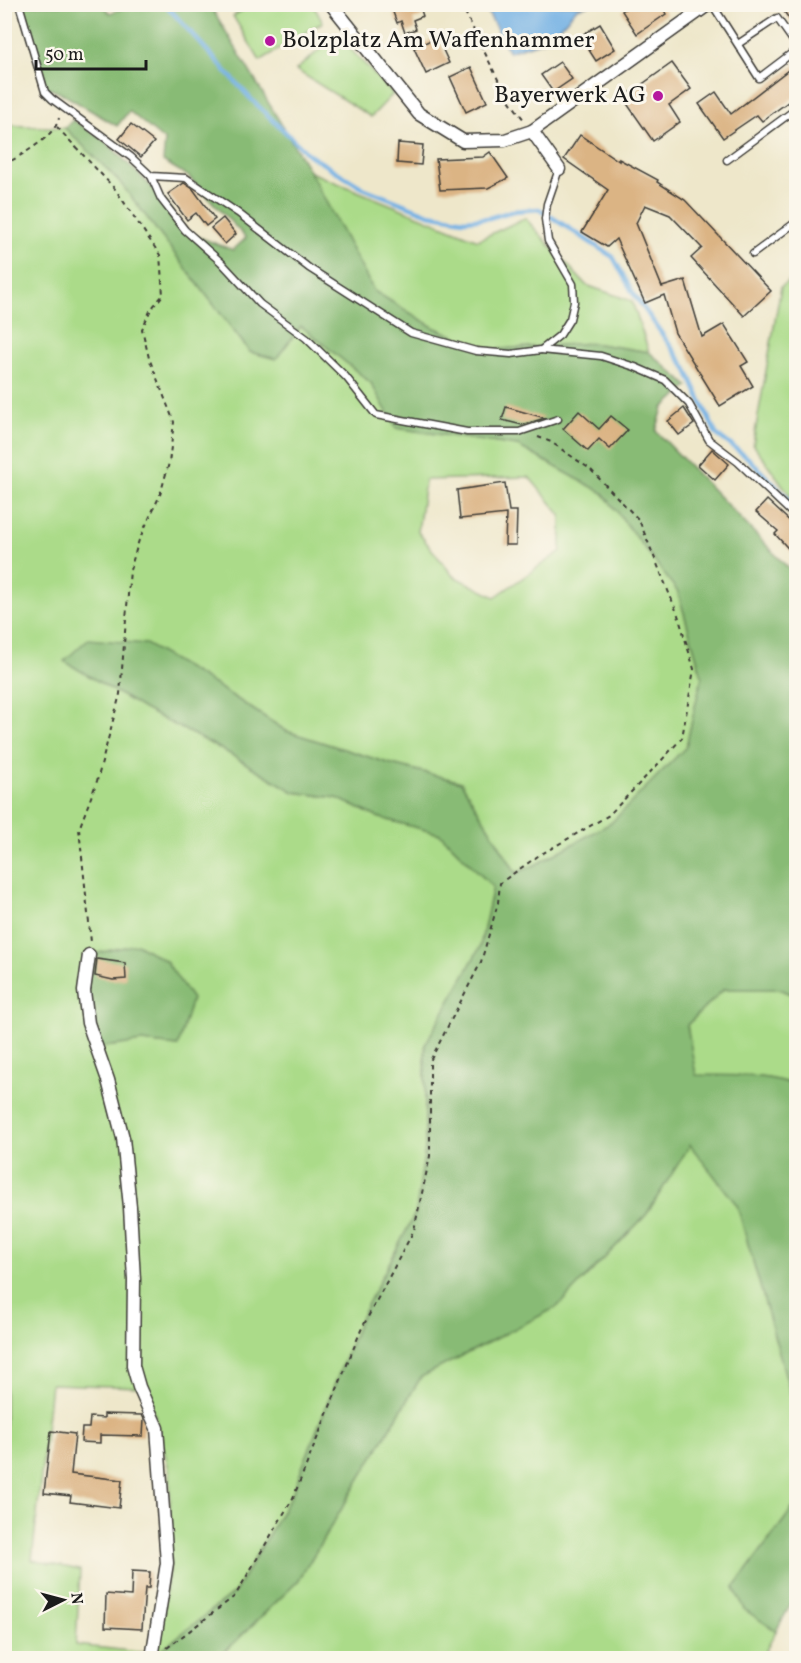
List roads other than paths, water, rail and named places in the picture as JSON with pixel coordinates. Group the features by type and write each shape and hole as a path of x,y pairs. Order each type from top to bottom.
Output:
{"street":[{"path":"331,4 419,114 463,141 505,140 532,131 711,4"},
{"path":"532,131 559,169"},
{"path":"90,955 84,991 88,1023 108,1080 123,1138 134,1280 133,1366 139,1387 157,1428 167,1563 156,1653"}],"lane":[{"path":"19,4 45,92 132,157 151,176 161,199 185,230 221,262 260,304 306,338 346,377 376,416 467,432 523,431 558,420"},
{"path":"711,4 759,78 796,50"},
{"path":"738,44 777,18 796,45"},
{"path":"728,160 796,109"},
{"path":"541,350 560,335 570,319 574,302 573,284 548,241 547,204 559,169"},
{"path":"151,176 186,178 238,213 309,268 411,333 476,351 511,354 541,350 601,356 665,380 689,404 709,440 738,462 796,518"},
{"path":"753,254 796,222"}],"water":[{"path":"484,5 589,5 577,8 551,38 509,52"}],"waterway":[{"path":"165,4 250,98 309,155 363,188 429,214 464,220 539,209 613,257 633,293 686,368 716,434 748,458 796,507"}],"place":[{"name":"Bolzplatz Am Waffenhammer","path":"270,41"},
{"name":"Bayerwerk AG","path":"658,96"}]}
